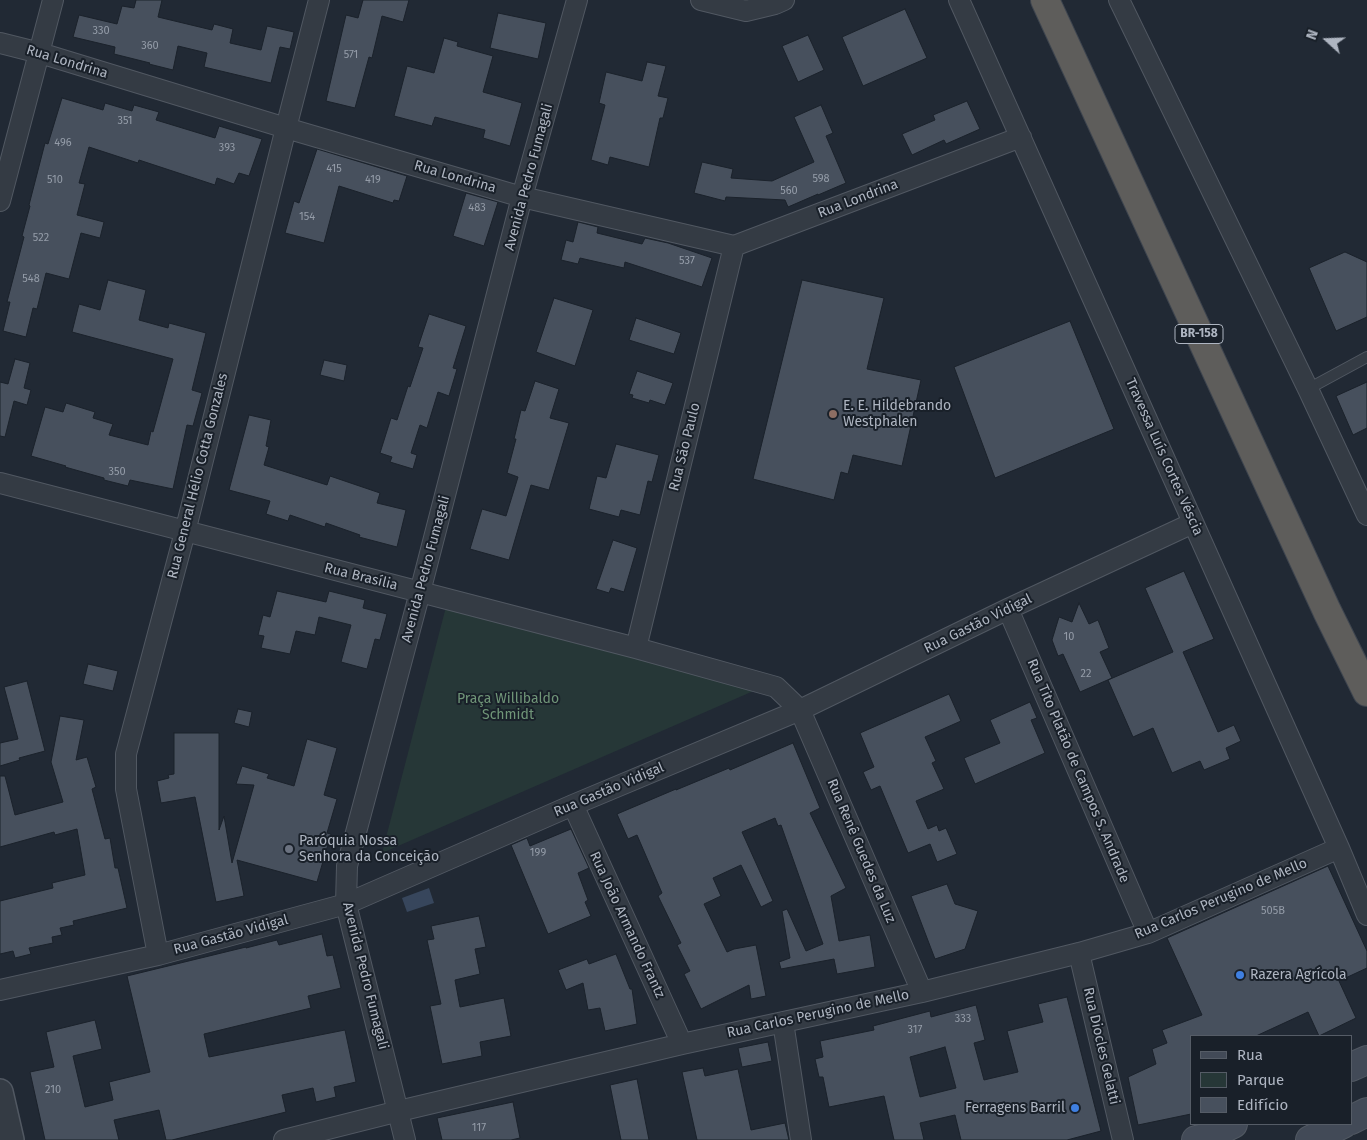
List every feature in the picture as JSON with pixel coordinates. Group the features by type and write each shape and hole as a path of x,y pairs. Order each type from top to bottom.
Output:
{"highway":[{"name":"BR-158","path":"1045,0 1327,611 1367,692"}],"main road":[{"path":"1352,1068 1367,1060"},
{"path":"1352,1120 1367,1112"},
{"path":"1196,1140 1231,1125"},
{"path":"1310,1140 1341,1125"}],"street":[{"path":"0,200 53,0"},
{"name":"Rua General Hélio Cotta Gonzales","path":"158,955 126,789 126,754 185,532 319,0"},
{"name":"Avenida Pedro Fumagali","path":"405,1140 346,904 347,866 522,197 577,0"},
{"path":"701,0 746,11 784,0"},
{"name":"Travessa Luís Cortes Véscia","path":"959,0 1339,848 1367,915"},
{"path":"1119,0 1308,389 1367,515"},
{"name":"Rua Londrina","path":"0,43 40,53 522,197 734,246 1021,137"},
{"name":"Rua São Paulo","path":"636,648 734,246"},
{"name":"Rua Brasília","path":"0,483 636,648 776,687 800,710"},
{"name":"Rua Gastão Vidigal","path":"0,990 158,955 346,904 573,805 800,710 1008,609 1193,523"},
{"name":"Rua Tito Platão de Campos S. Andrade","path":"1008,609 1148,933"},
{"name":"Rua Renê Guedes da Luz","path":"800,710 922,992"},
{"name":"Rua João Armando Frantz","path":"573,805 682,1044"},
{"name":"Rua Carlos Perugino de Mello","path":"284,1140 682,1044 922,992 1080,952 1148,933 1339,848"},
{"name":"Rua Diocles Gelatti","path":"1080,952 1124,1140"},
{"path":"783,1022 801,1140"},
{"path":"0,1092 11,1140"}],"lane":[{"path":"1308,389 1367,357"}],"green space":[{"name":"Praça Willibaldo Schmidt","path":"447,603 758,689 382,853"}],"water":[{"path":"429,888 434,903 407,912 402,898"}],"building":[{"path":"136,0 162,0 158,17 212,30 214,24 233,29 230,43 261,50 267,26 294,32 290,49 280,47 271,83 204,67 207,53 178,46 173,70 114,54 115,47 73,37 79,15 117,24 122,6 134,8"},
{"path":"363,0 409,0 403,22 382,16 372,58 369,57 355,108 326,101 346,15 358,18"},
{"path":"905,9 927,58 863,86 842,37"},
{"path":"498,13 546,23 538,59 490,48"},
{"path":"808,35 824,70 798,82 782,46"},
{"path":"444,38 458,42 457,46 493,56 483,92 522,103 510,146 483,138 485,130 435,117 432,126 394,116 407,66 434,73"},
{"path":"647,62 666,66 658,96 668,98 663,118 660,118 649,167 610,157 608,165 591,160 605,105 599,103 606,72 642,81"},
{"path":"62,98 103,110 105,103 132,111 134,105 159,112 156,120 215,138 219,126 262,139 249,176 239,173 234,184 217,178 215,185 139,160 138,163 89,147 79,183 85,184 77,215 104,222 100,238 81,233 69,279 46,273 37,309 33,308 26,337 3,331 10,302 7,302 45,143 48,144"},
{"path":"967,101 980,129 946,144 944,140 912,155 902,134 935,120 933,115"},
{"path":"821,105 833,133 826,136 846,183 788,207 785,200 726,197 725,201 694,193 702,162 733,169 731,178 772,181 814,162 794,117"},
{"path":"317,149 407,176 399,201 394,200 393,203 339,186 324,243 285,233 294,201 299,203"},
{"path":"466,193 498,202 484,246 453,236"},
{"path":"578,222 598,227 597,233 642,244 645,238 668,243 712,258 702,287 625,262 624,268 580,258 578,264 561,260 566,240 573,242"},
{"path":"1345,252 1367,262 1367,317 1336,331 1309,268"},
{"path":"108,280 146,290 139,320 168,328 169,323 206,333 192,390 202,393 193,426 187,425 173,489 130,480 128,486 31,456 45,407 63,412 66,403 95,412 93,418 113,424 109,435 148,445 173,359 72,332 79,304 100,310"},
{"path":"802,280 884,298 867,369 921,380 902,466 853,455 848,474 841,472 834,500 753,479"},
{"path":"554,298 593,310 575,366 536,352"},
{"path":"429,314 466,326 453,368 457,369 449,396 438,392 427,428 420,425 411,453 417,455 413,469 390,462 392,457 380,453 391,418 397,420 408,386 410,387 423,348 418,347"},
{"path":"636,318 681,333 674,354 629,340"},
{"path":"1070,321 1114,429 995,478 954,367"},
{"path":"15,359 30,363 24,388 31,390 27,405 14,401 5,437 0,436 0,382 8,384"},
{"path":"324,360 347,365 344,381 320,375"},
{"path":"637,371 673,383 665,405 650,400 649,403 632,398 633,395 629,394"},
{"path":"535,381 559,389 550,418 569,423 549,490 531,485 509,560 470,549 482,509 506,516 518,477 507,473 516,439 514,439 521,410 525,411"},
{"path":"1367,382 1367,428 1353,435 1336,396"},
{"path":"249,415 271,420 266,446 269,447 264,465 327,485 330,476 380,493 377,503 406,510 397,547 359,537 360,535 326,523 325,527 290,515 288,521 266,514 270,501 229,490"},
{"path":"616,444 659,455 652,482 648,481 640,515 621,510 619,517 589,509 597,476 606,478"},
{"path":"613,540 637,548 624,592 611,588 609,593 596,589"},
{"path":"1184,571 1214,639 1183,652 1218,732 1234,725 1241,741 1226,748 1230,759 1204,770 1200,761 1172,773 1153,728 1133,737 1108,680 1173,652 1145,588"},
{"path":"277,591 326,602 329,591 365,600 363,608 387,614 380,640 375,639 367,669 341,662 351,625 319,617 315,635 296,631 290,654 261,648 264,636 258,635 263,615 270,617"},
{"path":"1079,603 1089,624 1098,620 1109,648 1100,652 1112,678 1080,692 1063,654 1058,656 1052,640 1059,617 1072,622"},
{"path":"88,664 118,671 113,691 83,684"},
{"path":"27,681 45,751 19,758 20,760 0,766 0,743 18,739 4,687"},
{"path":"949,694 961,721 925,737 936,761 932,763 944,789 916,801 928,829 937,825 939,831 946,828 957,854 937,862 930,844 908,853 880,786 871,790 863,772 874,767 860,733"},
{"path":"1030,702 1037,718 1031,720 1045,753 975,784 964,758 1000,743 990,720"},
{"path":"238,709 252,712 249,727 234,723"},
{"path":"60,716 84,720 76,760 87,757 96,787 92,789 105,839 110,838 115,868 118,868 127,908 73,921 74,925 60,928 62,935 52,937 53,943 29,948 31,954 15,958 13,951 0,954 0,901 53,888 52,883 85,875 77,829 55,835 54,832 0,847 0,776 5,776 15,815 63,802 51,762"},
{"path":"174,733 219,733 219,830 224,816 232,863 254,785 236,784 242,766 269,774 267,778 294,786 307,739 337,748 324,795 337,799 327,833 331,834 317,882 237,860 244,896 216,902 195,797 161,803 157,781 169,778 168,775 174,774"},
{"path":"793,743 820,808 810,813 846,888 831,896 839,941 870,935 875,967 837,974 834,959 781,969 779,962 790,958 782,911 787,909 806,951 823,944 781,825 778,826 775,818 742,832 773,901 761,907 741,865 713,878 721,896 704,904 727,952 756,945 766,996 751,999 749,985 701,1009 684,974 690,971 677,945 681,943 658,896 662,893 637,835 628,839 617,814"},
{"path":"571,829 589,868 578,873 588,900 585,902 591,916 548,934 511,845 527,838 530,846"},
{"path":"1328,866 1367,951 1367,968 1339,981 1356,1018 1321,1035 1319,1035 1308,1012 1258,1035 1190,1035 1190,1114 1138,1125 1128,1077 1156,1064 1152,1049 1167,1043 1162,1030 1202,1015 1167,938"},
{"path":"947,884 955,904 978,911 965,949 935,959 911,896"},
{"path":"479,916 486,947 475,949 480,974 455,980 460,1007 504,998 511,1036 480,1042 482,1056 442,1064 430,1006 441,1004 427,940 434,939 431,926"},
{"path":"322,934 327,956 333,955 341,988 308,996 311,1008 204,1034 209,1057 345,1030 356,1082 334,1087 336,1097 316,1102 313,1088 282,1095 286,1112 172,1140 166,1140 159,1110 114,1120 119,1140 45,1140 30,1072 54,1067 46,1032 95,1020 102,1049 73,1056 85,1107 113,1100 109,1082 150,1072 127,976 277,940 279,945"},
{"path":"616,954 630,989 632,989 637,1024 605,1031 600,1008 588,1010 583,983 566,990 558,970 587,959 589,964"},
{"path":"1067,997 1101,1131 1067,1140 961,1140 955,1115 920,1123 924,1140 894,1140 884,1096 829,1107 823,1077 819,1077 815,1059 823,1057 820,1041 874,1030 873,1026 930,1011 931,1017 976,1005 985,1040 974,1043 984,1080 1018,1072 1007,1031 1043,1022 1038,1004","holes":["945,1047 956,1088 920,1097 910,1057"]},
{"path":"768,1042 772,1061 742,1067 738,1048"},
{"path":"703,1068 705,1076 738,1069 751,1130 785,1123 789,1140 697,1140 682,1072"},
{"path":"637,1079 649,1140 621,1140 610,1085"},
{"path":"513,1102 520,1138 511,1140 442,1140 437,1118"}],"place":[{"name":"E. E. Hildebrando Westphalen","path":"833,414"},
{"name":"Paróquia Nossa Senhora da Conceição","path":"289,849"},
{"name":"Razera Agrícola","path":"1240,975"},
{"name":"Ferragens Barril","path":"1075,1108"}]}
